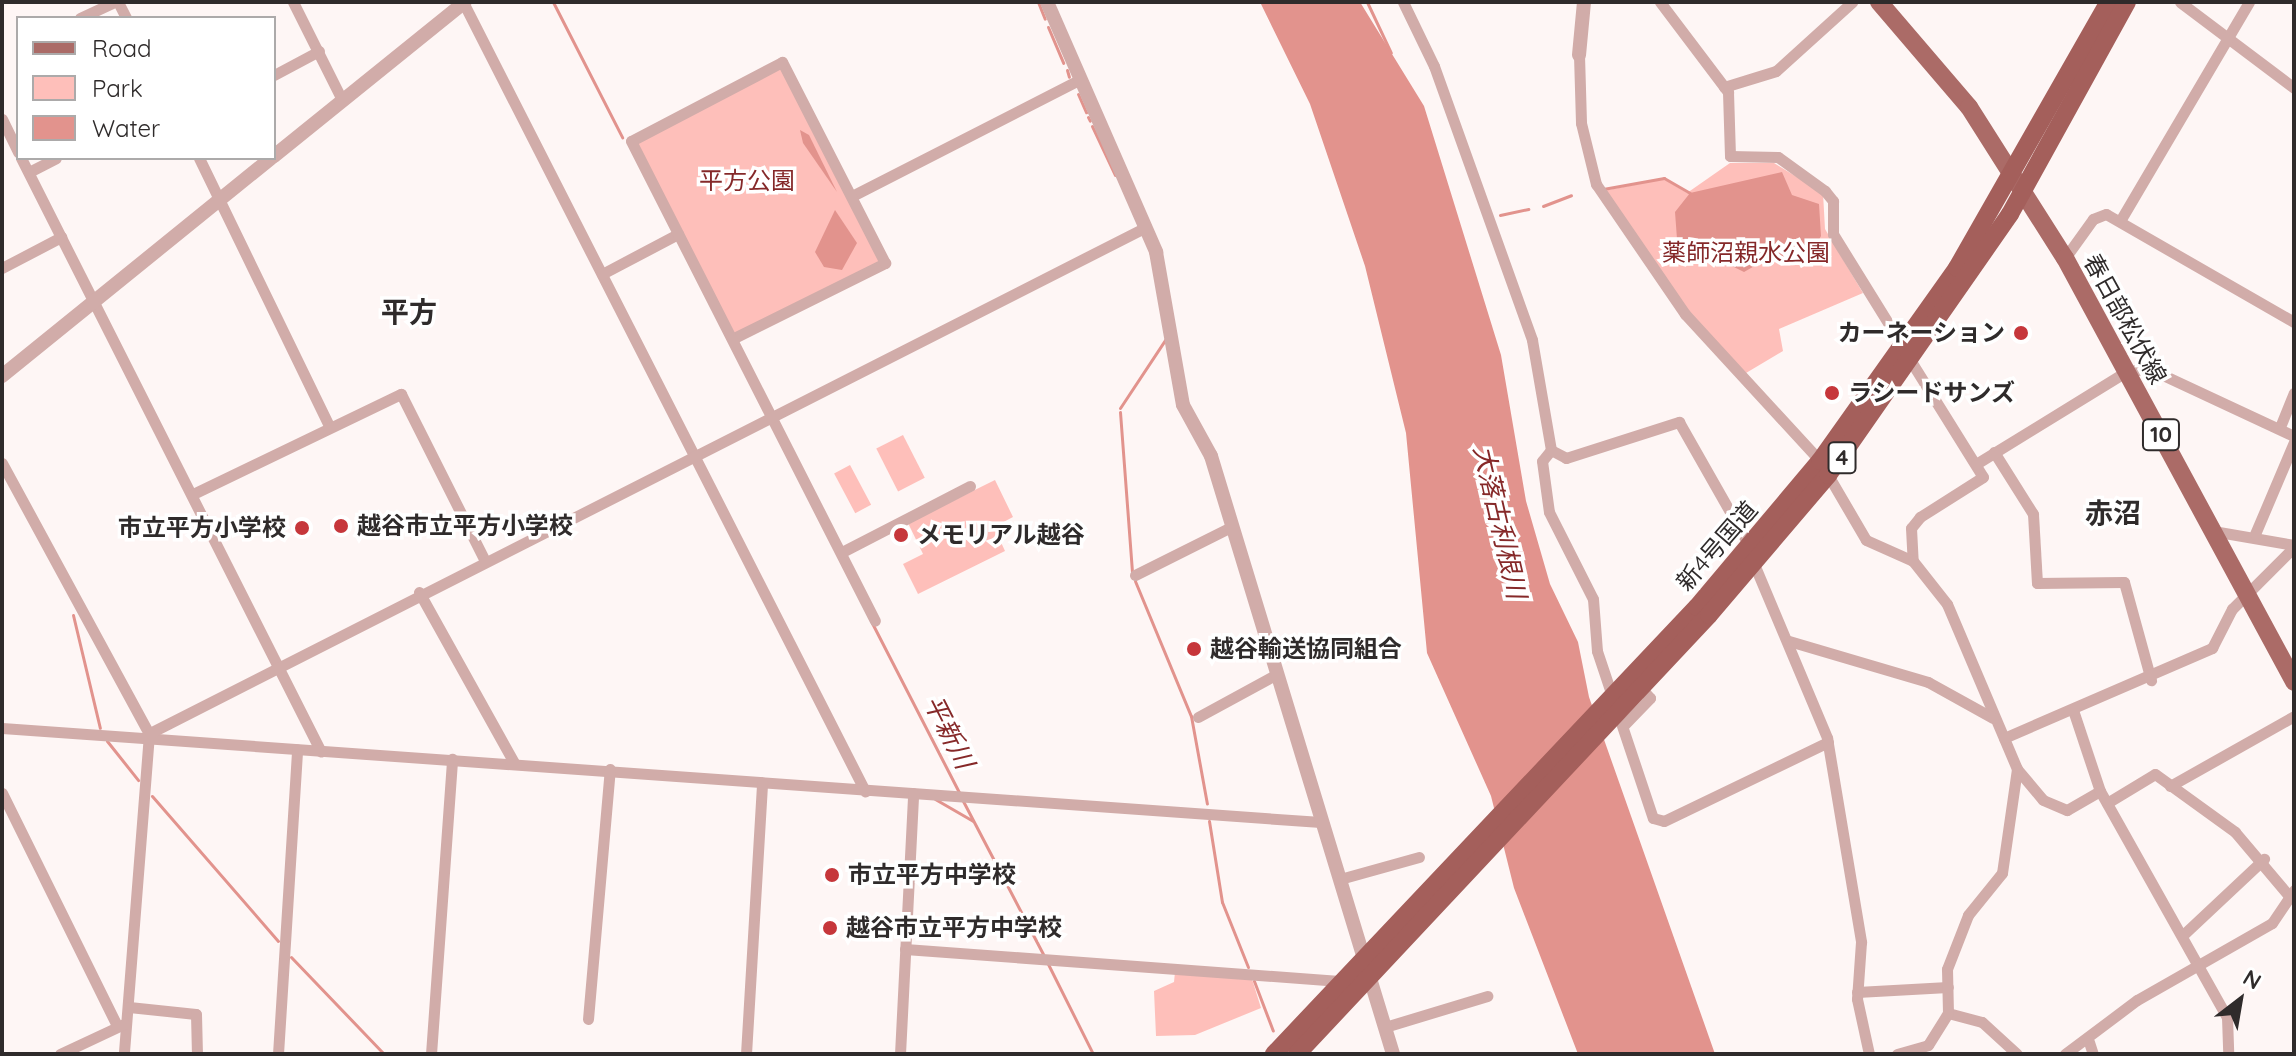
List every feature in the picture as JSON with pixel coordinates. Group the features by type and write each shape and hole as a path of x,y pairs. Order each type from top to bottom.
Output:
{"highway":[{"name":"新4号国道","path":"1908,355 2109,2"},
{"name":"新4号国道","path":"1297,1054 1368,966 1632,691 1752,556 1824,468 2023,191 2127,2"},
{"name":"新4号国道","path":"1632,691 1691,602 1752,556"},
{"name":"新4号国道","path":"1274,1054 1343,981 1368,966"}],"main road":[{"name":"春日部松伏線","path":"1879,2 1969,107 2065,258 2294,682"}],"street":[{"path":"84,16 116,2"},
{"path":"293,2 342,100"},
{"path":"1047,2 1146,227 1183,405 1211,456 1275,675 1393,1054"},
{"path":"1403,2 1434,66 1532,340 1551,450 1542,461 1549,512 1587,580 1597,651 1653,818 1664,821 1828,742"},
{"path":"1584,2 1579,55 1581,123 1600,190 1685,314 1824,468 1874,548 1913,561 1947,604 2017,769 2043,800 2067,810 2100,791"},
{"path":"1660,2 1724,87 1730,156 1778,157 1825,191 1833,201 1833,234 1983,477 1911,528 1913,561"},
{"path":"1724,87 1776,71 1852,2"},
{"path":"2180,2 2294,88"},
{"path":"2120,221 2249,2"},
{"path":"276,155 464,3 865,791"},
{"path":"276,74 319,51"},
{"path":"734,338 885,263 782,62 631,141 734,338 875,621"},
{"path":"852,196 1079,80"},
{"path":"2,119 6,138"},
{"path":"22,160 280,662 321,752"},
{"path":"29,172 52,160"},
{"path":"200,160 329,426"},
{"path":"2,376 269,160"},
{"path":"2065,258 2093,219 2106,214 2294,322"},
{"path":"149,734 280,662 1146,227"},
{"path":"602,274 678,234"},
{"path":"2,268 61,237"},
{"path":"1976,464 2127,371 2158,368 2294,436"},
{"path":"2280,427 2294,393"},
{"path":"193,494 401,394 484,559"},
{"path":"1551,450 1566,458 1679,422 1752,556 1828,742 1861,942 1857,992 1869,1054"},
{"path":"2255,534 2294,442"},
{"path":"1994,452 2033,514 2037,583 2124,582 2151,680"},
{"path":"2,463 149,734 129,1007 121,1024 60,1054"},
{"path":"842,552 970,486"},
{"path":"1135,575 1231,527"},
{"path":"2004,738 2074,713 2151,680 2212,648 2232,609 2248,597 2294,546 2255,534 2213,531"},
{"path":"419,592 514,763"},
{"path":"1789,641 1928,682 1993,718"},
{"path":"1198,717 1275,675"},
{"path":"1623,726 1650,698 1632,691"},
{"path":"2074,713 2100,791 2203,967 2227,1017 2228,1054"},
{"path":"2170,786 2294,716"},
{"path":"2,728 149,734 321,752 610,769 865,791 958,794 1321,822"},
{"path":"278,1054 297,750"},
{"path":"431,1054 452,759"},
{"path":"588,1019 610,769"},
{"path":"1897,1054 1928,1045 1948,1013 1948,987 1968,915 2002,873 2017,769"},
{"path":"2065,1054 2089,1042 2137,1000 2203,967 2272,923 2292,893 2264,859 2155,774 2107,803"},
{"path":"746,1054 762,782"},
{"path":"2,793 121,1024 124,1054"},
{"path":"900,1054 913,793"},
{"path":"1340,879 1419,857"},
{"path":"2184,934 2264,859"},
{"path":"905,949 1343,981"},
{"path":"1857,992 1948,987"},
{"path":"1385,1027 1487,996"},
{"path":"129,1007 196,1014 197,1054"},
{"path":"1948,1013 1982,1022 2017,1054"},
{"path":"2089,1042 2093,1054"}],"green space":[{"name":"平方公園","path":"782,62 885,263 733,341 631,139"},
{"name":"薬師沼親水公園","path":"1730,163 1774,163 1823,193 1825,229 1863,293 1779,329 1783,351 1746,373 1688,313 1603,191 1664,179 1687,193"},
{"path":"903,435 925,478 898,491 876,449"},
{"path":"850,465 871,505 855,513 834,473"},
{"path":"995,480 1013,517 994,527 1005,551 918,594 903,564 923,554 908,523"},
{"path":"1175,972 1252,979 1261,1008 1195,1035 1156,1036 1154,991 1174,982"}],"water":[{"name":"大落古利根川","path":"1260,2 1360,2 1424,106 1501,355 1526,501 1550,584 1578,642 1589,697 1715,1054 1578,1054 1514,888 1491,796 1427,653 1406,433 1365,266 1310,104"},
{"path":"800,130 809,135 837,192 803,143"},
{"path":"1782,172 1792,195 1819,204 1821,236 1811,255 1765,260 1744,272 1677,239 1675,212 1690,193"},
{"path":"835,210 857,243 842,270 824,267 815,252"}],"waterway":[{"name":"平新川","path":"553,2 622,137"},
{"path":"1038,2 1045,19"},
{"path":"1367,2 1391,53"},
{"path":"1048,27 1063,63"},
{"path":"1067,70 1069,77"},
{"path":"1078,94 1086,112"},
{"path":"1088,117 1090,121"},
{"path":"1092,126 1115,175"},
{"path":"1603,189 1664,178 1690,193"},
{"path":"1543,206 1571,195"},
{"path":"1500,215 1528,209"},
{"path":"1120,408 1165,340"},
{"path":"1120,412 1132,572"},
{"path":"1135,581 1191,716 1207,804"},
{"path":"73,615 100,728"},
{"name":"平新川","path":"872,623 960,794"},
{"path":"107,741 138,780"},
{"path":"152,796 278,941"},
{"path":"935,799 973,821"},
{"name":"平新川","path":"963,801 1043,954"},
{"path":"1209,821 1222,902 1248,967"},
{"path":"291,957 384,1054"},
{"name":"平新川","path":"1048,964 1093,1054"},
{"path":"1254,981 1273,1031"}],"place":[{"name":"カーネーション","path":"2021,333"},
{"name":"ラシードサンズ","path":"1832,393"},
{"name":"越谷市立平方小学校","path":"341,526"},
{"name":"市立平方小学校","path":"302,528"},
{"name":"メモリアル越谷","path":"901,535"},
{"name":"越谷輸送協同組合","path":"1194,649"},
{"name":"市立平方中学校","path":"832,875"},
{"name":"越谷市立平方中学校","path":"830,928"}],"district":[{"name":"平方","path":"409,312"},
{"name":"赤沼","path":"2113,513"}]}
